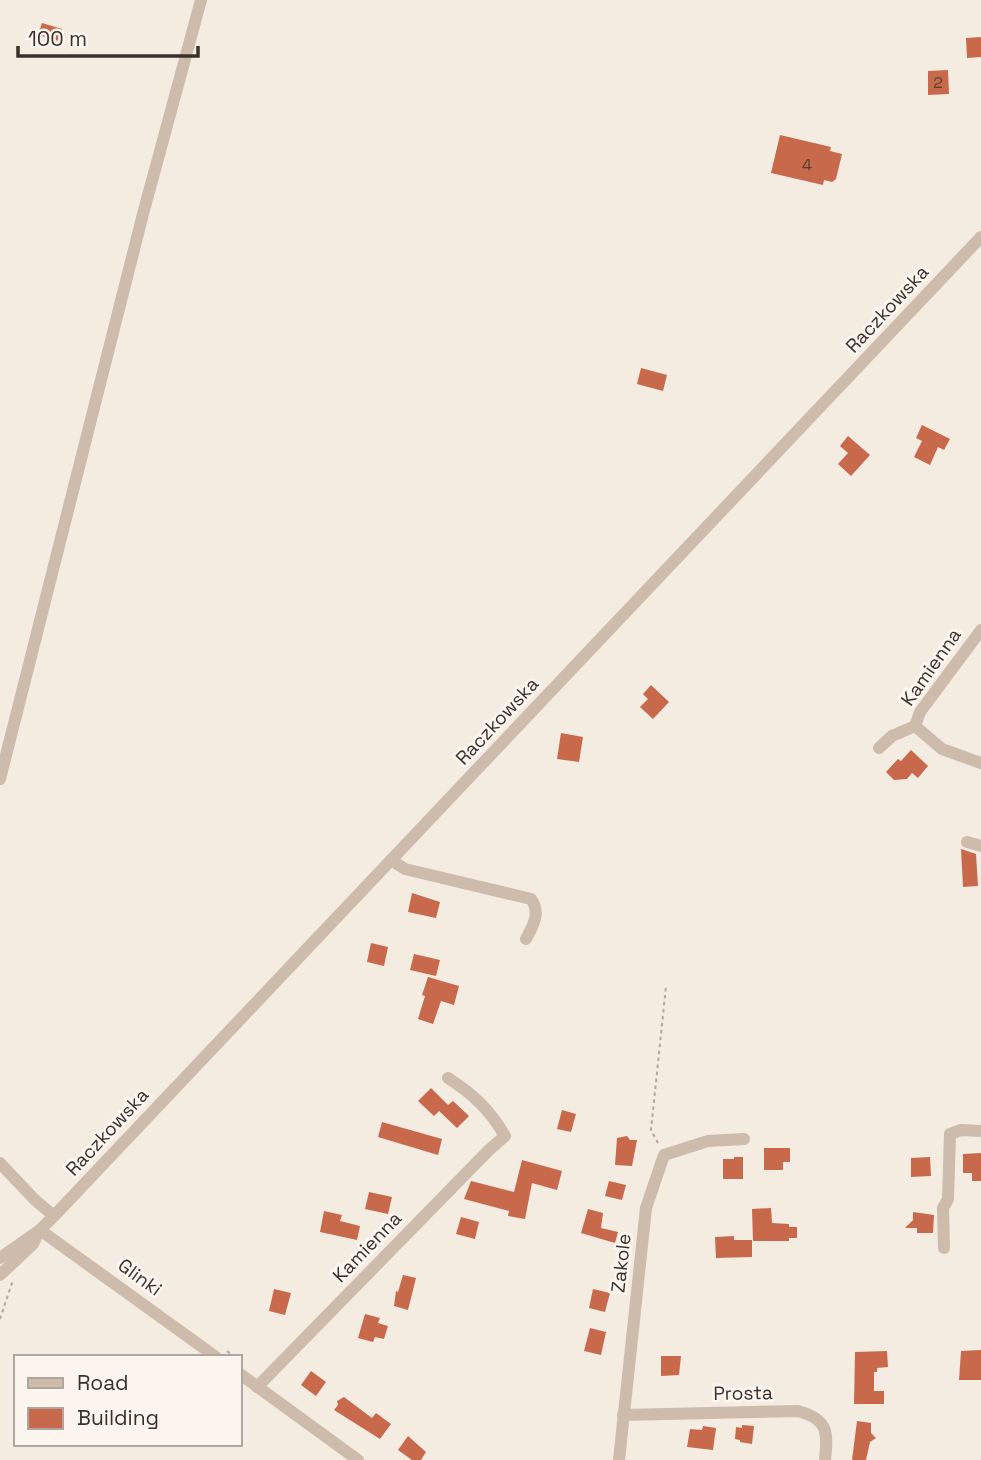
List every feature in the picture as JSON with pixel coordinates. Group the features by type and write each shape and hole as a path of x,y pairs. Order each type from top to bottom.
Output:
{"street":[{"path":"0,779 143,214 201,0"},
{"name":"Raczkowska","path":"0,1258 40,1230 54,1216 981,237"},
{"name":"Kamienna","path":"879,748 892,736 915,726 920,712 981,630"},
{"path":"915,726 942,749 981,762"},
{"path":"967,842 981,845"},
{"path":"391,860 405,869 531,900 536,911 526,939"},
{"name":"Kamienna","path":"257,1387 505,1136 492,1113 448,1078"},
{"path":"944,1248 943,1208 948,1199 950,1134 961,1130 981,1131"},
{"path":"664,1155 708,1141 744,1139"},
{"name":"Zakole","path":"619,1460 646,1208 664,1155"},
{"path":"0,1163 54,1216"},
{"name":"Raczkowska","path":"6,1276 33,1244 40,1230"},
{"name":"Glinki","path":"40,1230 213,1355"},
{"path":"242,1376 358,1460"},
{"name":"Prosta","path":"623,1415 799,1411 812,1415 823,1423 827,1440 824,1460"}],"path":[{"path":"664,1155 651,1130 666,986"},
{"path":"0,1319 13,1284 6,1276"}],"building":[{"path":"42,23 62,29 59,41 38,35"},
{"path":"981,37 981,57 967,58 966,38"},
{"path":"948,70 949,94 928,95 928,71"},
{"path":"780,135 831,147 830,151 842,154 836,179 832,182 824,180 823,185 771,173"},
{"path":"641,368 667,375 663,391 637,384"},
{"path":"922,425 950,439 944,450 938,447 930,465 914,457 922,441 916,438"},
{"path":"848,436 870,455 851,476 838,464 848,453 840,446"},
{"path":"651,685 669,702 653,719 640,707 648,699 643,694"},
{"path":"561,733 583,737 579,762 557,759"},
{"path":"911,750 928,766 918,778 912,773 907,779 894,780 886,772"},
{"path":"961,849 976,854 978,886 963,887"},
{"path":"412,893 440,902 436,918 408,912"},
{"path":"371,943 388,947 384,966 367,962"},
{"path":"414,954 440,960 436,976 410,970"},
{"path":"428,977 459,986 454,1005 441,1001 433,1024 418,1019"},
{"path":"431,1088 448,1105 453,1101 469,1116 457,1128 439,1111 434,1116 418,1101"},
{"path":"562,1110 576,1114 571,1132 557,1129"},
{"path":"382,1122 442,1139 438,1155 378,1137"},
{"path":"627,1136 630,1140 637,1140 632,1166 615,1165 617,1138"},
{"path":"764,1148 790,1148 790,1162 783,1162 783,1170 764,1170"},
{"path":"981,1153 981,1181 972,1181 972,1173 963,1173 963,1154"},
{"path":"743,1157 743,1179 723,1179 723,1159"},
{"path":"930,1157 931,1176 911,1177 911,1158"},
{"path":"522,1160 562,1171 557,1190 532,1183 525,1219 508,1216 509,1211 464,1199 471,1181 514,1192"},
{"path":"609,1181 626,1185 622,1200 605,1196"},
{"path":"369,1192 392,1197 388,1214 365,1209"},
{"path":"771,1208 772,1223 797,1227 797,1238 789,1238 789,1241 753,1241 752,1209"},
{"path":"588,1209 603,1213 601,1228 618,1232 615,1243 581,1233"},
{"path":"324,1211 342,1215 340,1221 360,1226 357,1240 320,1232"},
{"path":"913,1212 934,1215 933,1233 917,1233 917,1228 905,1228 913,1220"},
{"path":"461,1217 479,1222 475,1239 456,1234"},
{"path":"734,1236 734,1240 752,1240 752,1257 716,1258 715,1237"},
{"path":"403,1275 416,1278 408,1310 394,1306 396,1291 398,1292"},
{"path":"274,1289 291,1293 285,1315 269,1311"},
{"path":"593,1289 610,1293 605,1312 589,1308"},
{"path":"365,1314 380,1318 378,1323 388,1326 384,1339 375,1337 373,1342 358,1338"},
{"path":"590,1328 606,1332 601,1355 584,1351"},
{"path":"981,1350 981,1380 959,1380 961,1351"},
{"path":"887,1351 888,1367 877,1368 877,1372 874,1372 874,1391 884,1391 884,1404 854,1404 855,1352"},
{"path":"661,1356 681,1356 679,1375 661,1376"},
{"path":"311,1371 326,1382 316,1396 301,1385"},
{"path":"344,1397 372,1418 376,1413 391,1424 380,1439 334,1410 338,1405 337,1401"},
{"path":"857,1421 871,1423 871,1433 876,1438 870,1442 866,1460 852,1460"},
{"path":"742,1425 754,1426 752,1444 735,1439 736,1427 742,1428"},
{"path":"703,1426 716,1428 713,1450 687,1447 690,1429 702,1430"},
{"path":"408,1436 426,1452 421,1460 412,1460 398,1450"}]}
